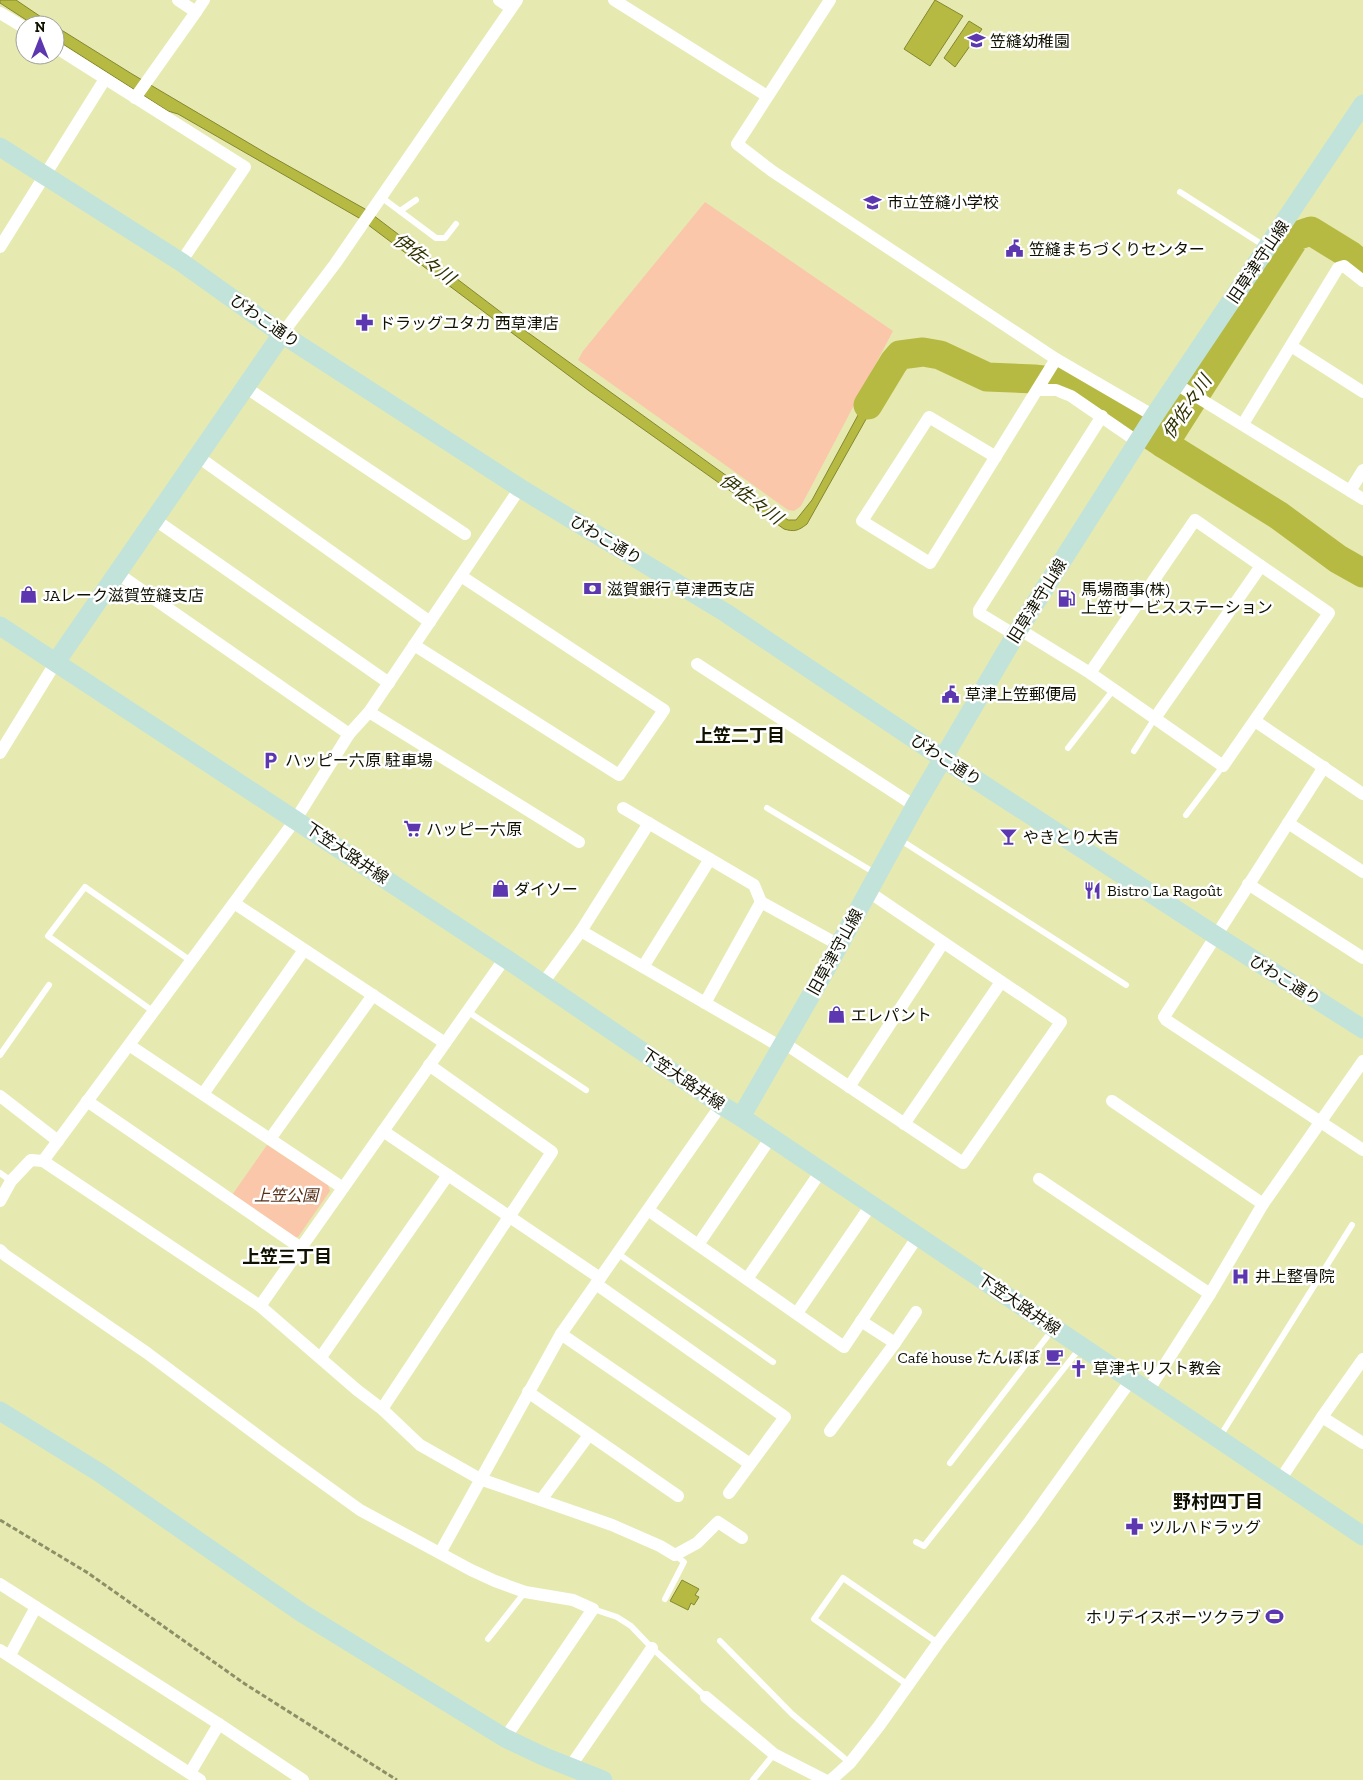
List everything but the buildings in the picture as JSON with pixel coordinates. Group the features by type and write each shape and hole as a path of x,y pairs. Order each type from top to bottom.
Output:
{"street":[{"path":"178,0 196,12"},
{"path":"137,96 204,0"},
{"path":"0,753 56,662 197,456 282,334 335,264 382,197 514,4 498,0"},
{"path":"614,0 767,96"},
{"path":"830,0 737,144 1146,430"},
{"path":"0,13 15,22"},
{"path":"65,53 137,96 245,166 181,262"},
{"path":"0,247 4,231 45,176 106,79"},
{"name":"旧草津守山線","path":"741,1117 869,892 915,806 1017,632 1146,430 1182,388 1267,248 1363,104"},
{"name":"びわこ通り","path":"0,147 181,262 282,334 520,488 726,613 944,759 1363,1030"},
{"path":"1242,424 1338,268 1344,266 1363,282"},
{"path":"1291,346 1363,392"},
{"path":"996,457 928,417 862,521 930,563 1040,387 1053,364"},
{"path":"245,387 465,534"},
{"path":"1040,387 1056,390 1071,396 1102,416 1146,430"},
{"path":"1182,388 1363,499"},
{"path":"1090,672 1195,520 1329,613 1223,766 1090,672 979,612 1102,416"},
{"path":"197,456 430,622"},
{"path":"1350,491 1363,470"},
{"path":"43,1161 296,819 349,734 369,712 520,488"},
{"path":"154,519 389,683"},
{"path":"1155,718 1261,566"},
{"path":"117,573 349,734"},
{"path":"414,645 620,775 664,710 461,576"},
{"name":"下笠大路井線","path":"0,626 296,819 1363,1536"},
{"path":"697,664 915,806"},
{"path":"369,712 579,842"},
{"path":"1255,721 1363,794"},
{"path":"1324,767 1164,1017 1363,1150"},
{"path":"623,808 754,885 761,902 839,945"},
{"path":"542,984 581,932 649,823"},
{"path":"1288,823 1363,872"},
{"path":"643,967 710,859"},
{"path":"1248,884 1363,958"},
{"path":"581,932 782,1045 849,1086 963,1163 1061,1022 869,892"},
{"path":"705,1003 761,902"},
{"path":"234,903 444,1043"},
{"path":"849,1086 943,942"},
{"path":"203,1094 304,950"},
{"path":"260,1306 504,958"},
{"path":"904,1124 1001,982"},
{"path":"270,1139 373,995"},
{"path":"129,1044 343,1188"},
{"path":"1148,1391 1210,1294 1263,1204 1363,1061"},
{"path":"382,1409 552,1152 429,1065"},
{"path":"0,1096 58,1141"},
{"path":"88,1101 301,1248"},
{"path":"1112,1101 1263,1204"},
{"path":"440,1553 561,1334 721,1105"},
{"path":"383,1132 510,1216 785,1417 729,1493"},
{"path":"698,1245 771,1137"},
{"path":"0,1201 11,1181 31,1160 43,1161 260,1306 357,1390 382,1409 420,1444 480,1479 612,1525 660,1546 675,1555 697,1543 718,1522 742,1538"},
{"path":"747,1279 820,1170"},
{"path":"321,1357 448,1174"},
{"path":"1039,1179 1210,1294"},
{"path":"797,1314 871,1205"},
{"path":"648,1210 844,1347 918,1236"},
{"path":"0,1250 147,1353 360,1510 487,1578 524,1592 573,1600 593,1609 505,1738"},
{"path":"830,1431 916,1312"},
{"path":"861,1321 895,1343"},
{"path":"561,1334 750,1464"},
{"path":"1280,1480 1363,1359"},
{"path":"831,1780 850,1763 879,1726 1131,1380"},
{"path":"528,1392 678,1496"},
{"path":"0,1411 100,1473 302,1613 505,1738 603,1780"},
{"path":"1322,1417 1363,1443"},
{"path":"541,1500 589,1435"},
{"path":"0,1584 303,1780"},
{"path":"36,1607 5,1652 135,1739 195,1776 219,1724"},
{"path":"570,1767 652,1648"},
{"path":"706,1697 774,1754 825,1780"}],"lane":[{"path":"1180,192 1267,248"},
{"path":"382,197 436,238 445,238 456,224"},
{"path":"400,211 416,200"},
{"path":"1068,748 1114,689"},
{"path":"1134,751 1155,718"},
{"path":"1186,816 1223,766"},
{"path":"767,808 878,875"},
{"path":"898,838 1126,985"},
{"path":"154,1012 48,936 85,887 191,960"},
{"path":"0,1055 49,985"},
{"path":"467,1011 586,1090"},
{"path":"0,1173 11,1181"},
{"path":"1219,1439 1352,1225"},
{"path":"617,1253 773,1362"},
{"path":"950,1463 1054,1328"},
{"path":"916,1542 924,1546 1082,1346"},
{"path":"665,1599 684,1562 675,1555"},
{"path":"908,1685 814,1620 843,1578 938,1643"},
{"path":"488,1639 524,1592"},
{"path":"593,1609 617,1617 631,1626 652,1648 706,1697"},
{"path":"720,1641 792,1714 850,1763"},
{"path":"753,1780 774,1754"}],"path":[{"path":"0,1520 88,1573 245,1684 397,1780"}],"green space":[{"path":"705,202 893,331 801,506 794,511 788,510 578,360 583,351"},
{"name":"上笠公園","path":"267,1145 328,1185 330,1191 298,1237 293,1238 232,1195"}],"water":[{"path":"0,0 16,0 38,15 19,15 0,3"},
{"path":"935,0 963,16 930,66 904,49"},
{"path":"969,21 982,29 955,67 944,58"},
{"path":"65,32 269,155 365,209 523,329 788,520 796,520 812,500 883,369 892,373 807,524 796,530 784,529 588,390 359,218 178,114 168,111 65,45"},
{"path":"682,1580 699,1589 695,1595 699,1597 694,1605 691,1603 688,1610 670,1601"}],"waterway":[{"name":"伊佐々川","path":"868,405 900,355 923,352 940,355 987,377 1069,383 1088,393 1164,444 1296,236 1311,231 1350,255 1363,266"},
{"path":"1164,444 1278,515 1338,559 1363,573"}],"place":[{"name":"笠縫幼稚園","path":"976,41"},
{"name":"市立笠縫小学校","path":"873,202"},
{"name":"笠縫まちづくりセンター","path":"1015,249"},
{"name":"ドラッグユタカ 西草津店","path":"365,323"},
{"name":"滋賀銀行 草津西支店","path":"593,589"},
{"name":"JAレーク滋賀笠縫支店","path":"29,595"},
{"name":"馬場商事(株) 上笠サービスステーション","path":"1067,598"},
{"name":"草津上笠郵便局","path":"951,694"},
{"name":"ハッピー六原 駐車場","path":"271,760"},
{"name":"ハッピー六原","path":"412,829"},
{"name":"やきとり大吉","path":"1009,837"},
{"name":"ダイソー","path":"500,889"},
{"name":"Bistro La Ragoût","path":"1093,890"},
{"name":"エレパント","path":"837,1015"},
{"name":"井上整骨院","path":"1241,1276"},
{"name":"Café house たんぽぽ","path":"1054,1357"},
{"name":"草津キリスト教会","path":"1079,1368"},
{"name":"ツルハドラッグ","path":"1135,1527"},
{"name":"ホリデイスポーツクラブ","path":"1275,1617"}],"district":[{"name":"上笠二丁目","path":"740,736"},
{"name":"上笠三丁目","path":"287,1257"},
{"name":"野村四丁目","path":"1218,1502"}]}
